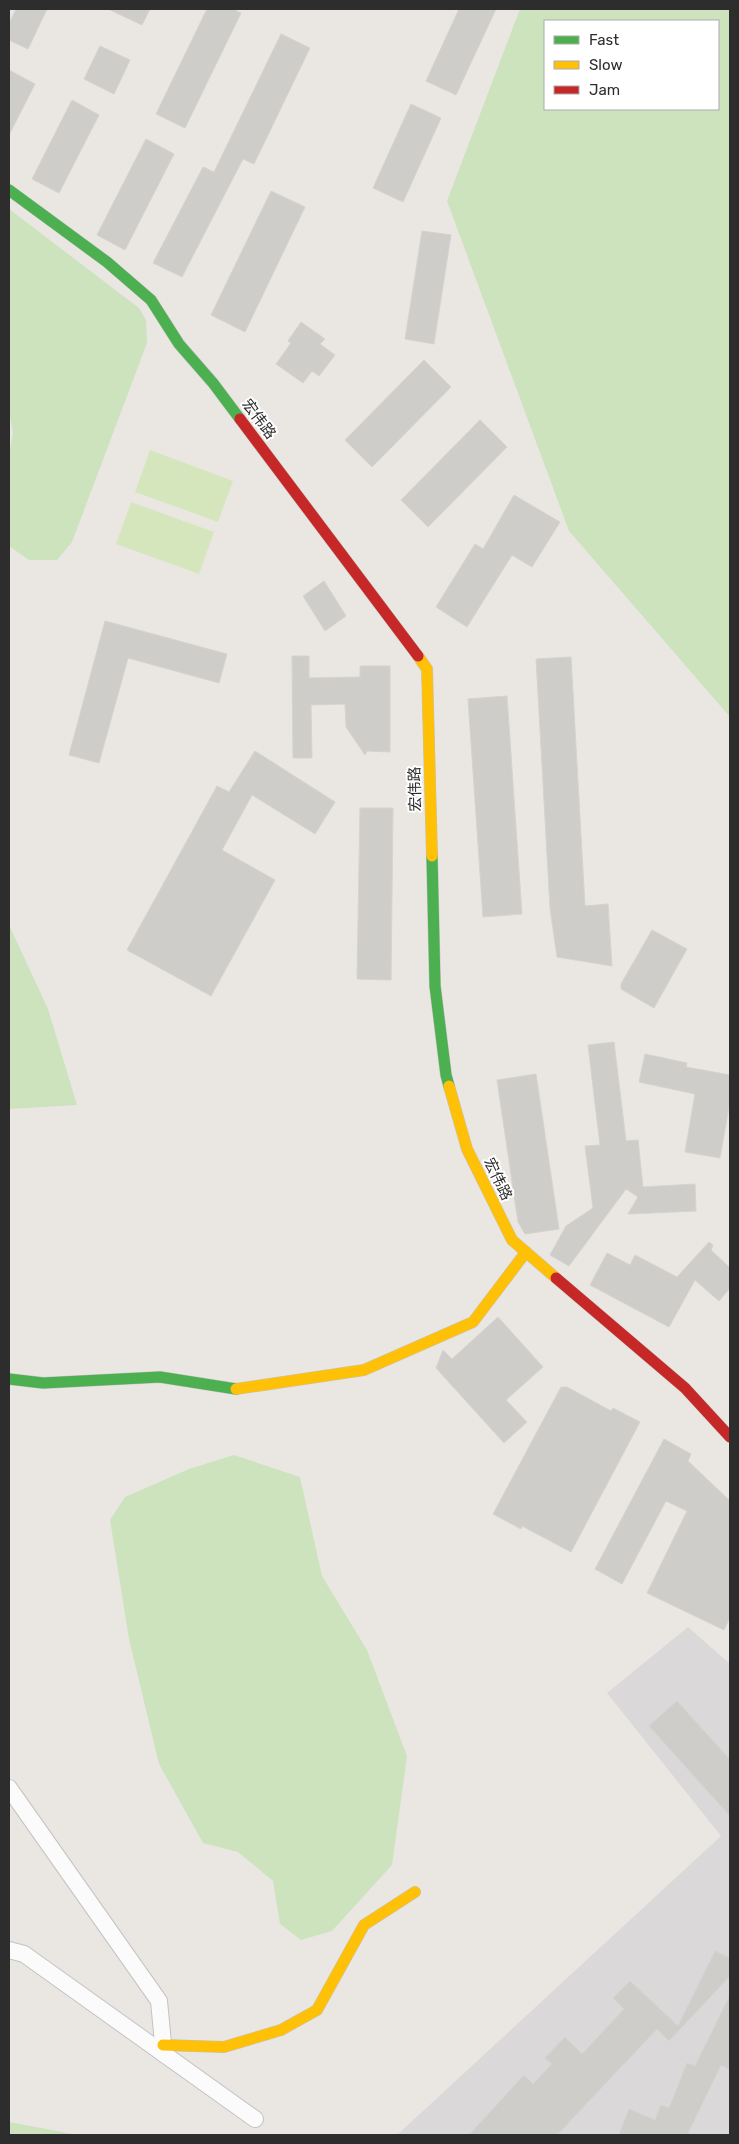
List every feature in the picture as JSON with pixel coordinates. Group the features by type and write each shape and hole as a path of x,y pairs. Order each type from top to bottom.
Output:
{"street":[{"name":"宏伟路","path":"9,190 107,262 152,300 179,344 212,382 427,669 435,986 446,1075 467,1149 512,1240 685,1388 730,1437"},
{"path":"9,1379 43,1383 160,1377 239,1389 364,1370 473,1322 526,1252"},
{"path":"9,1788 159,2001 164,2049"},
{"path":"164,2049 224,2047 281,2030 317,2010 364,1925 415,1892"},
{"path":"9,1950 24,1954 164,2049 255,2119"}],"shaded area":[{"path":"688,1627 730,1664 730,2135 397,2135 721,1836 607,1693"}],"green space":[{"path":"520,9 730,9 730,717 569,531 447,201"},
{"path":"9,209 139,308 146,320 147,343 72,542 57,560 29,560 9,546 9,456 13,432 9,412"},
{"path":"150,450 233,481 218,522 135,492"},
{"path":"131,502 214,532 199,574 116,544"},
{"path":"9,925 48,1009 77,1105 9,1109"},
{"path":"234,1455 300,1477 322,1576 367,1650 407,1756 392,1865 332,1931 301,1940 280,1924 273,1881 238,1852 203,1843 159,1764 129,1639 110,1520 125,1497 189,1469"},
{"path":"9,2122 78,2135 9,2135"}],"building":[{"path":"16,9 47,9 28,49 9,40 9,24"},
{"path":"108,9 150,9 142,25"},
{"path":"207,9 233,9 241,13 185,128 156,114"},
{"path":"459,9 496,9 456,95 426,81"},
{"path":"281,34 310,48 254,164 243,159 182,277 153,263 203,167 214,172"},
{"path":"100,46 130,60 114,94 84,79"},
{"path":"9,70 35,84 9,135"},
{"path":"72,100 99,115 59,193 32,179"},
{"path":"411,104 441,118 403,202 373,188"},
{"path":"146,139 174,154 125,250 97,235"},
{"path":"271,191 305,207 245,332 211,315"},
{"path":"422,231 451,235 434,344 405,339"},
{"path":"301,322 325,339 320,344 335,355 319,376 312,371 303,383 276,364 291,343 288,341"},
{"path":"424,360 451,387 372,467 345,440"},
{"path":"480,420 507,447 428,527 401,500"},
{"path":"514,495 560,522 532,567 512,555 467,627 436,607 475,544 483,549"},
{"path":"324,581 346,616 325,631 303,596"},
{"path":"105,621 227,654 219,683 128,658 99,763 69,755"},
{"path":"292,656 309,656 309,678 360,677 360,666 390,666 390,752 367,751 365,755 346,727 345,704 311,705 312,758 293,758"},
{"path":"571,657 585,906 608,904 612,966 557,957 550,908 536,659"},
{"path":"507,696 522,914 483,917 468,699"},
{"path":"255,751 335,802 315,834 252,795 222,850 275,880 211,996 127,950 217,786 229,792"},
{"path":"360,808 393,808 391,980 357,979"},
{"path":"652,930 687,949 654,1008 621,989 621,984"},
{"path":"614,1042 626,1141 638,1140 643,1187 695,1184 696,1211 628,1214 638,1197 626,1189 569,1266 550,1255 566,1226 593,1208 585,1146 600,1145 588,1045"},
{"path":"645,1054 687,1063 686,1067 730,1075 730,1101 720,1158 685,1152 695,1094 639,1082"},
{"path":"536,1074 559,1229 525,1234 518,1222 497,1080"},
{"path":"709,1242 713,1245 711,1250 730,1268 730,1288 719,1301 695,1280 669,1327 590,1285 607,1253 630,1265 635,1255 677,1277"},
{"path":"498,1317 543,1367 506,1400 527,1422 504,1443 436,1368 443,1350 452,1359"},
{"path":"561,1387 567,1387 611,1411 613,1408 640,1422 571,1552 522,1526 521,1529 493,1514"},
{"path":"664,1439 691,1454 688,1461 730,1501 730,1617 724,1630 647,1593 687,1511 666,1501 622,1584 595,1569"},
{"path":"677,1701 730,1760 730,1816 649,1726"},
{"path":"715,1951 730,1958 730,1976 669,2041 657,2029 557,2135 469,2135 524,2075 533,2084 552,2064 545,2058 565,2037 582,2054 624,2009 613,1998 630,1981 678,2026"},
{"path":"730,1995 730,2070 721,2065 688,2133 692,2135 619,2135 629,2109 655,2120 661,2105 669,2108 687,2063 695,2066"}],"traffic: fast":[{"path":"9,190 107,262 151,300 179,344 213,383 240,419"},
{"path":"432,856 435,986 449,1086"},
{"path":"9,1379 43,1383 160,1377 236,1389"}],"traffic: slow":[{"path":"418,656 427,669 432,856"},
{"path":"449,1086 467,1149 512,1240 556,1278"},
{"path":"236,1389 364,1370 473,1322 526,1252"},
{"path":"163,2045 224,2047 281,2030 317,2010 364,1925 415,1892"}],"traffic: jam":[{"path":"240,419 418,656"},
{"path":"556,1278 685,1388 730,1437"}]}
